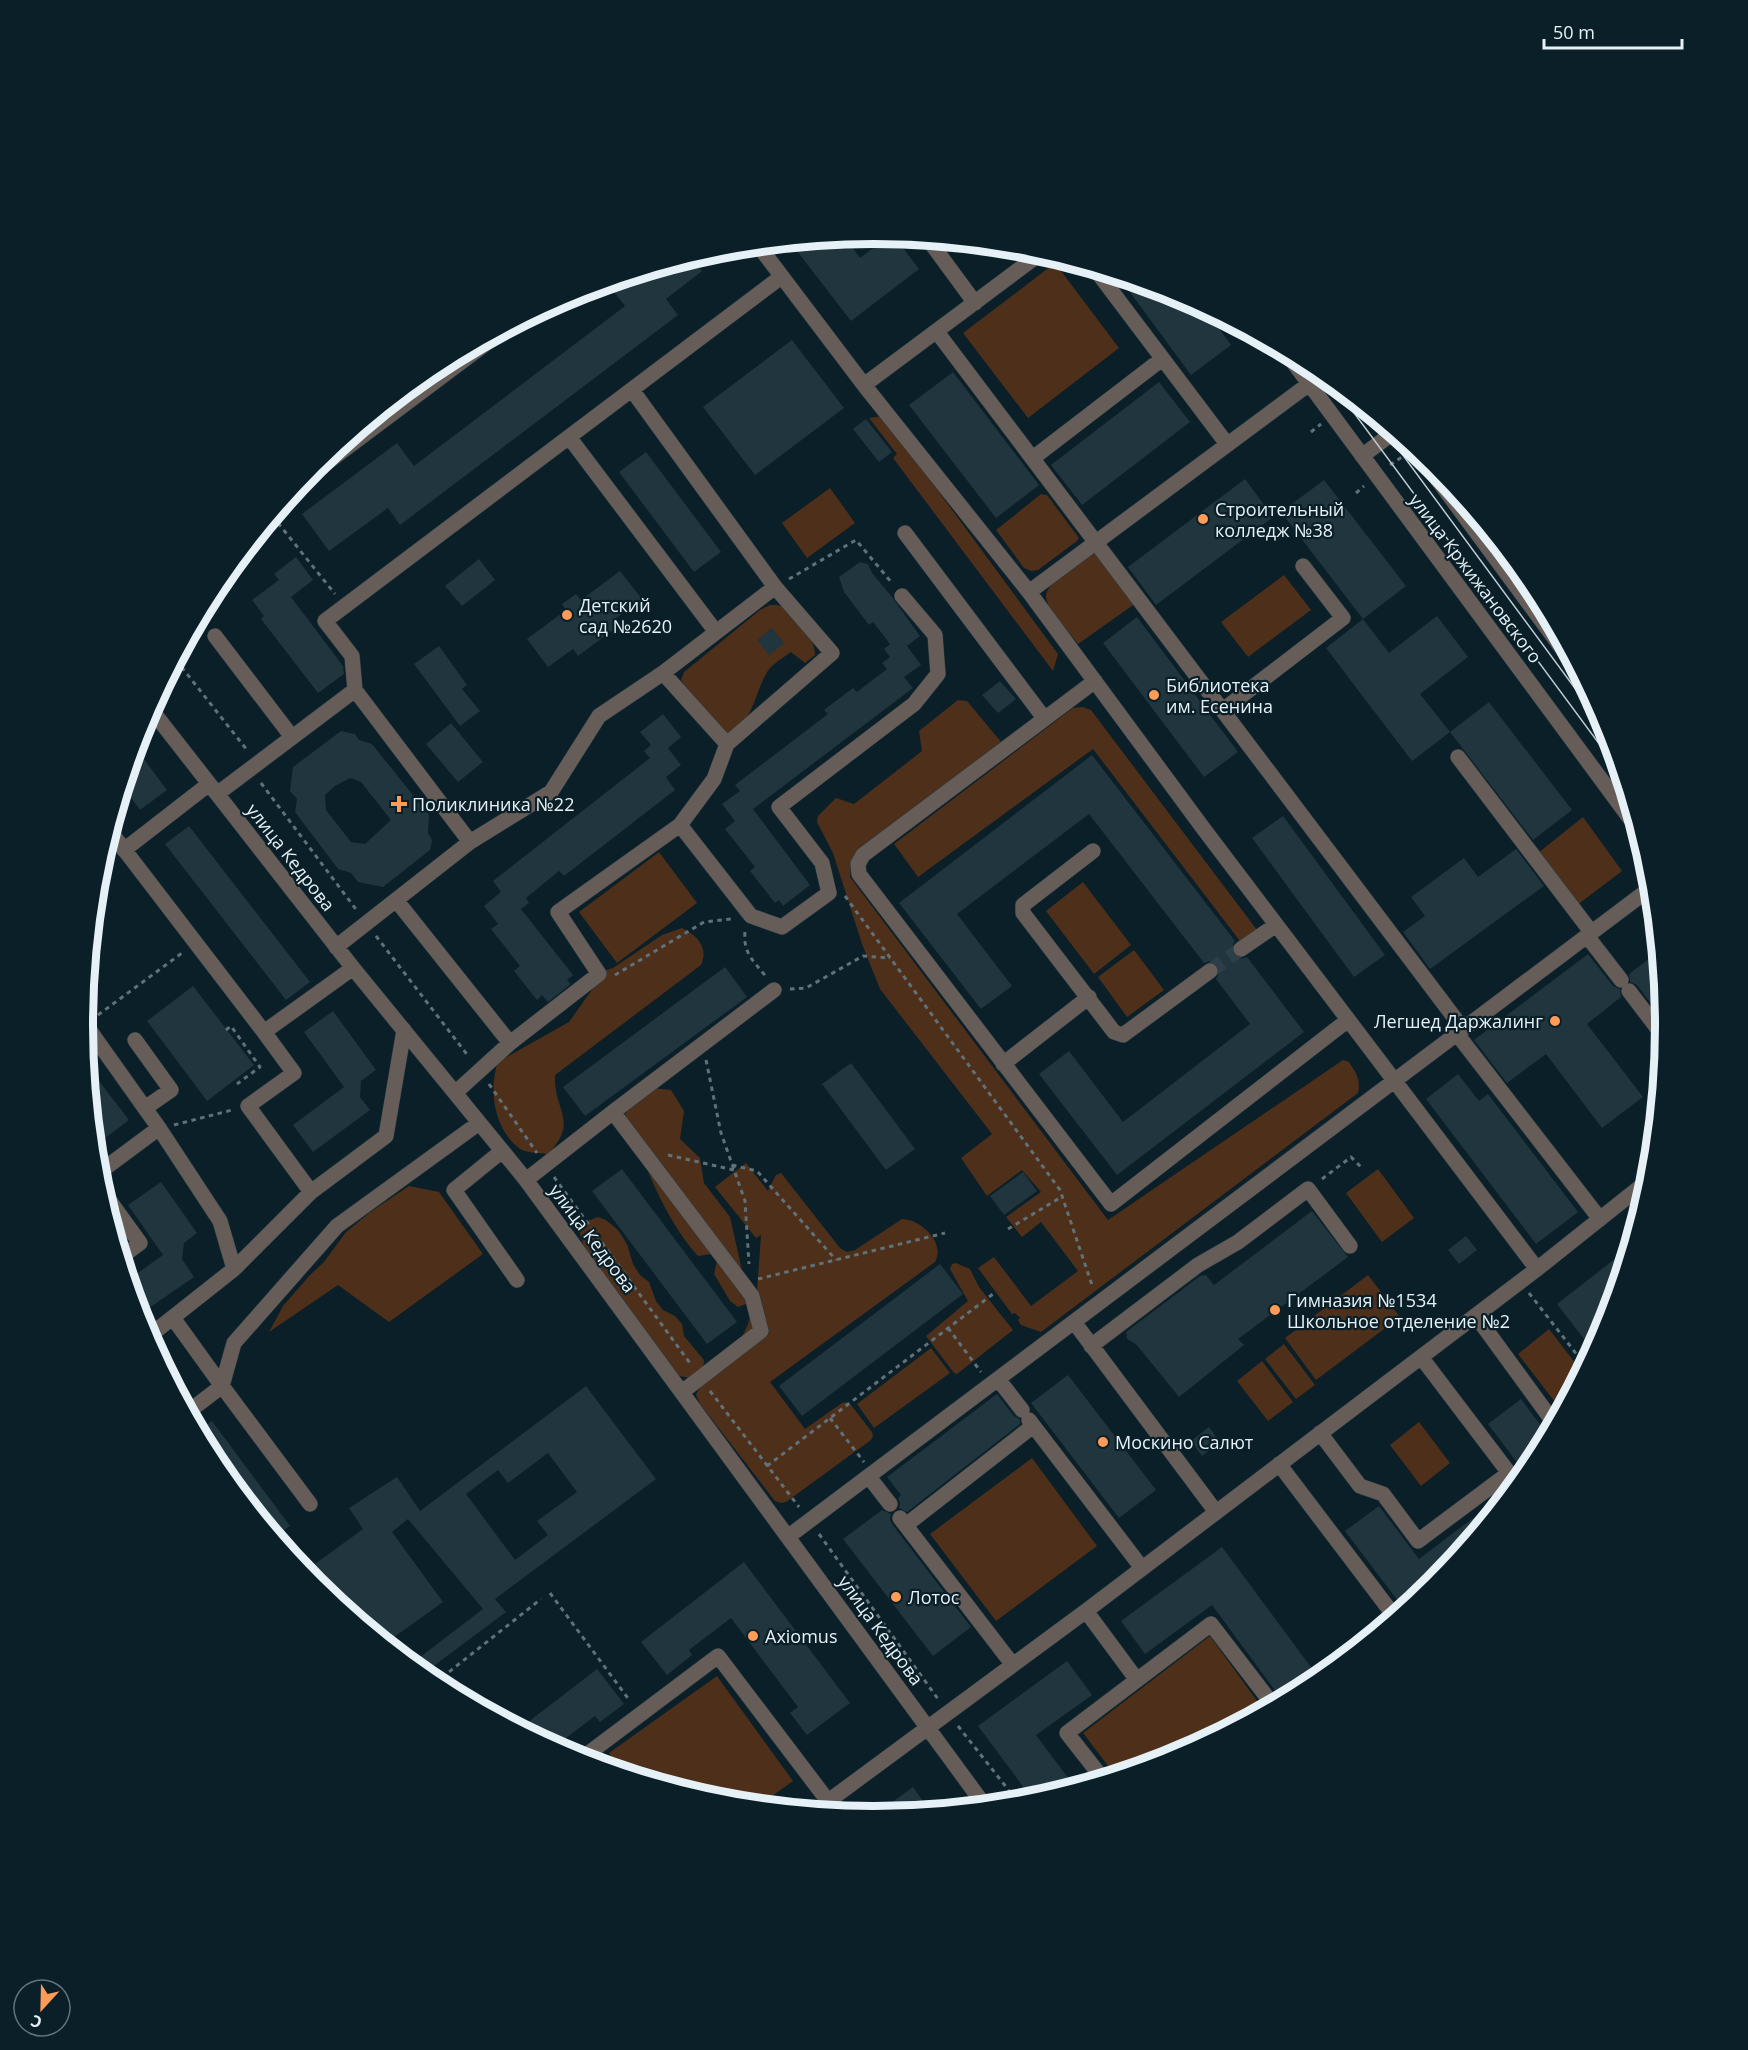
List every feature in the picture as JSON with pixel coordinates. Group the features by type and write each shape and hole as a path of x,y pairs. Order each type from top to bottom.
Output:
{"street":[{"path":"934,247 975,303"},
{"path":"763,252 864,385 1029,592 1276,925 1537,1269"},
{"path":"864,385 1031,260"},
{"path":"470,842 355,690 352,656 325,621 781,278"},
{"path":"1102,278 1227,444"},
{"path":"937,332 1223,710 1600,1219"},
{"path":"1033,458 1162,359"},
{"path":"356,441 454,367"},
{"name":"улица Кржижановского","path":"1299,371 1625,811"},
{"path":"1029,592 1309,384"},
{"path":"455,1093 510,1043 598,974 558,912 680,825 714,778 727,744 832,653 775,587 632,390"},
{"path":"569,437 716,632"},
{"path":"1362,456 1388,437"},
{"path":"905,533 1044,718"},
{"path":"1223,710 1343,618 1303,566"},
{"path":"336,947 470,842 551,792 599,716 663,673 775,587"},
{"path":"680,825 751,916 783,927 829,893 822,863 779,807 914,704 938,674 935,635 903,596"},
{"path":"215,636 292,737"},
{"path":"663,673 727,744"},
{"path":"1095,681 863,855 858,864 860,874 1111,1204 1348,1020"},
{"path":"124,850 213,789 250,768 355,690"},
{"name":"улица Кедрова","path":"157,716 336,947 526,1180 980,1798"},
{"path":"1458,757 1655,1025"},
{"path":"116,840 294,1073 248,1106 311,1192"},
{"path":"1093,851 1023,905 1023,913 1114,1032 1123,1035 1210,971"},
{"path":"789,1536 1643,894"},
{"path":"396,900 510,1043"},
{"path":"1241,949 1276,925"},
{"path":"264,1032 353,968"},
{"path":"526,1180 774,990"},
{"path":"1004,1064 1089,997"},
{"path":"155,1331 234,1269 311,1192 386,1136 404,1030"},
{"path":"93,1036 159,1128 220,1221 234,1269"},
{"path":"135,1040 171,1090 145,1108"},
{"path":"613,1112 752,1296 761,1331 682,1392"},
{"path":"194,1407 222,1386 234,1343 337,1226 479,1123"},
{"path":"106,1167 159,1128"},
{"path":"502,1151 454,1190 517,1280"},
{"path":"1091,1346 1198,1265 1238,1242 1308,1190 1350,1246"},
{"path":"824,1804 1086,1611 1636,1193"},
{"path":"116,1209 140,1243 127,1252"},
{"path":"1476,1316 1549,1417"},
{"path":"173,1318 310,1504"},
{"path":"1074,1322 1216,1512"},
{"path":"1320,1433 1360,1486 1383,1494 1418,1541 1509,1473 1421,1357"},
{"path":"994,1382 1028,1419 1142,1568"},
{"path":"1012,1665 903,1522 1028,1419"},
{"path":"1279,1464 1390,1611"},
{"path":"871,1475 890,1504"},
{"path":"1086,1611 1137,1680"},
{"path":"1097,1773 1067,1733 1211,1624 1268,1699"},
{"path":"590,1752 718,1656 828,1801"}],"path":[{"path":"1387,468 1408,456"},
{"path":"278,523 344,606"},
{"path":"775,587 856,540 903,596"},
{"path":"181,666 249,752 250,768 480,1072 700,1378 810,1521 949,1714 1011,1793"},
{"path":"842,891 1063,1196 1098,1304"},
{"path":"598,974 607,979 704,922 751,916"},
{"path":"751,916 745,929 744,944 747,954 770,981 774,990 806,988 862,956 890,958"},
{"path":"93,1016 196,943"},
{"path":"226,1030 231,1026 260,1067 237,1084"},
{"path":"703,1044 721,1133 745,1201 748,1239"},
{"path":"159,1128 248,1106"},
{"path":"642,1151 695,1160 734,1170"},
{"path":"1308,1190 1351,1157 1361,1167"},
{"path":"732,1165 757,1171 836,1260"},
{"path":"1008,1229 1063,1196"},
{"path":"751,1281 945,1233"},
{"path":"1520,1282 1580,1358"},
{"path":"767,1466 993,1294"},
{"path":"948,1328 994,1382"},
{"path":"830,1418 871,1475"},
{"path":"550,1593 640,1714"},
{"path":"444,1676 541,1599"}],"shaded area":[{"path":"1052,265 1058,267 1119,348 1028,418 963,333"},
{"path":"883,416 1058,654 1053,671 893,458 897,454 869,418"},
{"path":"830,488 855,523 807,558 782,523"},
{"path":"1041,494 1047,495 1079,538 1038,570 1031,571 1024,568 996,530"},
{"path":"1092,552 1097,552 1136,603 1078,644 1054,615 1046,597 1057,579"},
{"path":"1284,575 1311,610 1248,657 1221,622"},
{"path":"770,605 784,607 797,619 810,637 815,655 805,663 791,652 774,665 766,674 748,716 736,729 727,733 686,689 681,680 684,672 760,610"},
{"path":"958,700 967,701 1002,743 852,859 850,877 1108,1220 1343,1060 1349,1062 1356,1073 1359,1084 1358,1093 1041,1332 1021,1325 1018,1320 1020,1318 1015,1313 1012,1314 978,1268 994,1257 1031,1306 1078,1271 1041,1222 1022,1237 1006,1217 1041,1192 1022,1170 987,1196 961,1158 992,1134 880,989 862,944 833,853 817,822 818,816 836,798 854,804 922,751 919,731"},
{"path":"1082,707 1091,710 1257,930 1240,941 1093,749 918,877 894,844 1073,708"},
{"path":"1583,817 1622,871 1576,906 1538,853"},
{"path":"659,852 697,903 617,963 579,912"},
{"path":"1083,882 1131,945 1094,974 1046,911"},
{"path":"682,928 697,938 700,943 704,953 701,965 555,1075 555,1087 563,1115 562,1132 548,1154 520,1149 511,1141 499,1120 494,1096 498,1062 569,1022 606,970 613,968 662,935"},
{"path":"1134,950 1164,990 1127,1017 1098,977"},
{"path":"652,1088 671,1090 684,1111 680,1139 700,1158 704,1183 730,1217 748,1297 746,1304 738,1307 730,1301 714,1274 717,1261 711,1254 698,1256 686,1241 674,1224 647,1169 625,1113"},
{"path":"746,1163 768,1191 776,1175 781,1173 840,1248 847,1252 855,1250 902,1219 923,1227 937,1247 935,1262 770,1382 805,1429 846,1402 851,1405 873,1436 871,1440 786,1502 781,1503 775,1501 700,1404 696,1395 701,1385 741,1340 757,1292 761,1235 756,1238 715,1187"},
{"path":"1378,1169 1414,1218 1382,1242 1346,1193"},
{"path":"409,1186 439,1192 483,1254 389,1322 338,1285 269,1332 283,1306 324,1262 346,1232"},
{"path":"598,1217 606,1220 618,1230 627,1244 633,1264 640,1275 649,1282 656,1301 663,1310 675,1316 682,1324 684,1336 704,1360 703,1369 690,1378 680,1376 670,1368 584,1246 579,1231 582,1223"},
{"path":"956,1263 970,1269 979,1287 1013,1330 957,1374 926,1336 968,1301 950,1269 952,1264"},
{"path":"1368,1275 1400,1317 1316,1380 1285,1338"},
{"path":"1549,1329 1576,1365 1556,1404 1518,1354"},
{"path":"1284,1344 1315,1385 1296,1399 1265,1359"},
{"path":"931,1348 950,1373 874,1428 857,1404"},
{"path":"1262,1361 1293,1402 1268,1421 1237,1381"},
{"path":"1419,1422 1450,1463 1421,1486 1390,1445"},
{"path":"1032,1458 1097,1546 996,1621 930,1534"},
{"path":"1210,1636 1259,1704 1173,1747 1111,1769 1083,1733"},
{"path":"717,1676 793,1781 768,1798 722,1791 672,1779 615,1762 609,1753"}],"building":[{"path":"878,244 901,245 919,269 851,321 795,249 850,245 860,258"},
{"path":"698,265 702,271 666,299 678,315 400,525 388,508 329,551 302,514 397,443 414,466 625,306 612,289"},
{"path":"1125,285 1173,303 1215,323 1231,345 1191,375"},
{"path":"792,340 844,408 755,475 703,407"},
{"path":"953,372 1039,485 996,518 909,405"},
{"path":"1159,382 1190,422 1082,505 1051,465"},
{"path":"866,419 892,452 879,462 853,429"},
{"path":"646,452 721,552 694,572 619,472"},
{"path":"1245,479 1273,517 1156,605 1128,567"},
{"path":"1324,480 1406,586 1363,619 1281,512"},
{"path":"296,557 313,580 291,597 343,666 344,674 318,693 261,619 264,616 252,600 279,580 274,574"},
{"path":"479,559 495,580 462,606 445,586"},
{"path":"860,562 868,564 872,573 920,636 907,646 921,665 904,677 913,688 753,809 810,885 783,906 779,900 775,903 750,871 755,867 725,829 735,821 722,804 740,791 735,785 828,714 824,710 853,688 857,692 887,669 882,663 890,657 884,649 890,644 873,622 869,625 844,592 839,577"},
{"path":"620,571 642,599 616,618 621,624 578,656 573,649 548,667 527,639 566,610 562,604 576,594 581,600"},
{"path":"1437,616 1468,657 1420,694 1450,732 1412,761 1326,648 1363,619 1389,653"},
{"path":"1137,617 1238,752 1204,777 1103,643"},
{"path":"772,628 784,643 769,655 757,640"},
{"path":"439,646 467,685 462,689 480,711 460,726 414,664"},
{"path":"1000,681 1016,699 998,713 982,695"},
{"path":"1489,702 1572,810 1533,840 1450,732"},
{"path":"663,714 681,737 668,748 681,765 666,777 675,790 564,876 559,871 526,898 529,903 521,909 573,975 567,980 571,984 548,1002 542,995 537,1000 514,971 520,966 491,929 498,924 484,906 501,892 493,881 650,758 644,751 651,745 640,732"},
{"path":"451,723 483,762 458,782 426,744"},
{"name":"Поликлиника №22","path":"341,731 355,734 359,740 372,744 429,815 428,833 432,840 430,850 383,887 358,882 351,873 338,869 295,812 297,799 290,791 293,767","holes":["350,778 361,782 391,820 365,844 351,842 326,810 325,795 335,786"]},
{"path":"141,755 167,790 140,810 128,794"},
{"path":"1092,755 1235,941 1231,949 1233,955 1241,959 1247,957 1304,1032 1117,1175 1039,1074 1069,1051 1123,1122 1250,1024 1216,979 1220,971 1217,965 1210,961 1204,963 1089,814 957,914 1012,986 981,1009 899,903"},
{"path":"1283,816 1385,955 1354,977 1252,838"},
{"path":"189,826 310,982 286,1000 165,844"},
{"path":"1516,849 1544,886 1430,969 1403,932 1425,916 1411,897 1464,858 1478,877"},
{"path":"1588,954 1613,986 1620,989 1621,997 1587,1024 1643,1097 1602,1128 1546,1054 1507,1083 1474,1040"},
{"path":"1651,957 1654,1008 1637,985 1630,982 1629,974"},
{"path":"725,967 747,997 585,1116 563,1087"},
{"path":"193,986 254,1065 207,1101 147,1021"},
{"path":"333,1011 376,1070 361,1081 360,1097 370,1110 313,1152 293,1125 344,1087 304,1032"},
{"path":"851,1063 915,1149 886,1170 822,1084"},
{"path":"1458,1074 1479,1101 1488,1094 1578,1212 1536,1244 1426,1099"},
{"path":"95,1076 129,1120 102,1140"},
{"path":"622,1169 737,1322 707,1344 592,1191"},
{"path":"1023,1172 1037,1191 1004,1215 990,1196"},
{"path":"161,1182 197,1233 184,1243 182,1259 194,1277 147,1310 134,1276 163,1255 128,1205"},
{"path":"1312,1211 1348,1257 1238,1339 1244,1345 1179,1397 1136,1344 1127,1339 1126,1332 1200,1276 1206,1275 1214,1285"},
{"path":"1466,1236 1477,1250 1459,1264 1448,1250"},
{"path":"1620,1255 1596,1324 1587,1343 1557,1304"},
{"path":"940,1264 963,1294 802,1416 779,1386"},
{"path":"1068,1375 1156,1490 1119,1518 1031,1403"},
{"path":"586,1386 656,1479 495,1599 506,1612 431,1668 418,1659 483,1609 408,1519 392,1532 443,1602 392,1639 359,1612 312,1566 363,1529 349,1508 397,1477 420,1511","holes":["548,1453 577,1492 537,1521 548,1535 515,1560 466,1494 498,1470 508,1483"]},
{"path":"997,1394 1014,1416 1020,1419 1020,1424 907,1512 899,1508 898,1498 901,1495 887,1477"},
{"path":"1521,1399 1543,1428 1519,1465 1488,1424"},
{"path":"212,1421 290,1526 281,1533 254,1500 205,1426"},
{"path":"1209,1427 1220,1442 1202,1456 1191,1441"},
{"path":"1379,1506 1419,1559 1489,1506 1461,1540 1399,1602 1345,1531"},
{"path":"882,1510 891,1514 892,1524 971,1627 933,1656 843,1539"},
{"path":"1222,1547 1313,1670 1277,1693 1212,1605 1145,1654 1121,1621"},
{"path":"744,1562 850,1703 807,1735 790,1713 798,1707 731,1618 689,1650 692,1655 667,1675 641,1642"},
{"path":"1067,1661 1092,1695 1036,1735 1070,1780 1026,1791 978,1726"},
{"path":"597,1669 624,1704 600,1722 595,1716 562,1741 526,1724"},
{"path":"913,1787 925,1804 925,1804 888,1805"}],"tunnel":[{"path":"1210,971 1241,949"}],"tram line":[{"path":"1347,404 1606,754"},
{"path":"1393,442 1583,700"}],"place":[{"name":"Строительный колледж №38","path":"1203,519"},
{"name":"Детский сад №2620","path":"567,615"},
{"name":"Библиотека им. Есенина","path":"1154,695"},
{"name":"Поликлиника №22","path":"399,804"},
{"name":"Легшед Даржалинг","path":"1555,1021"},
{"name":"Гимназия №1534 Школьное отделение №2","path":"1275,1310"},
{"name":"Москино Салют","path":"1103,1442"},
{"name":"Лотос","path":"896,1597"},
{"name":"Axiomus","path":"753,1636"}]}
